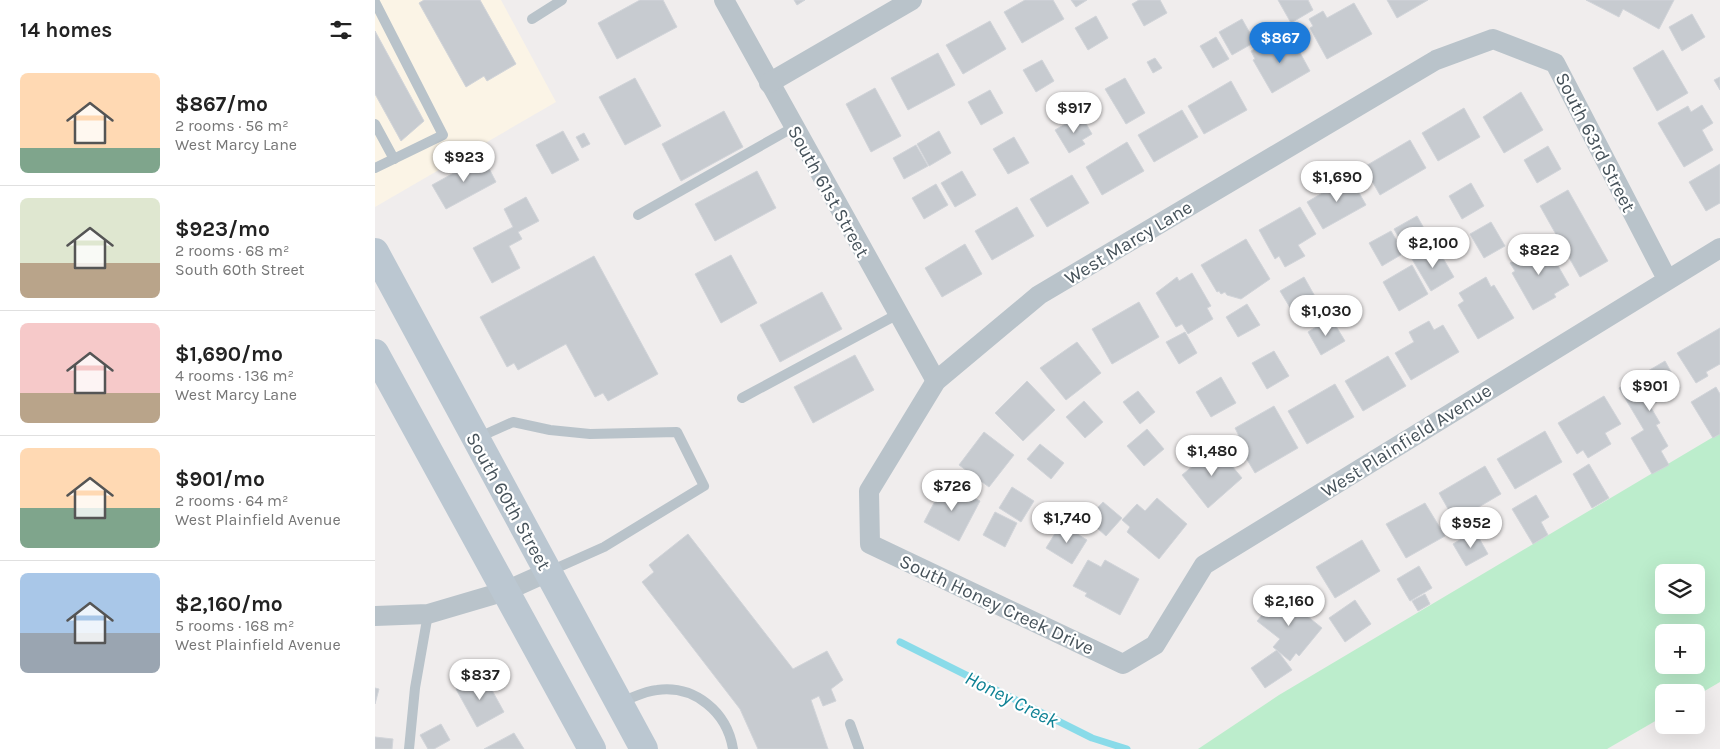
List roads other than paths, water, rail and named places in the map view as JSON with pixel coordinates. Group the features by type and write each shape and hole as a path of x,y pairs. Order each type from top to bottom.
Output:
{"main road":[{"name":"South 60th Street","path":"375,252 474,439 644,749"},
{"path":"375,353 386,383 506,591 592,749"}],"street":[{"name":"South 61st Street","path":"724,0 936,381"},
{"path":"769,83 912,0"},
{"name":"South 63rd Street","path":"1493,39 1555,63 1667,279"},
{"name":"West Marcy Lane","path":"870,544 869,491 936,381 1039,295 1436,60 1493,39"},
{"name":"West Plainfield Avenue","path":"1123,664 1155,645 1204,565 1720,248"},
{"name":"South Honey Creek Drive","path":"870,544 1123,664"},
{"path":"375,616 428,614 506,591 548,572"}],"lane":[{"path":"532,18 562,0"},
{"path":"375,2 443,135 375,168"},
{"path":"375,124 394,159"},
{"path":"638,215 794,127"},
{"path":"742,398 898,314"},
{"path":"474,439 513,422 550,430 590,434 677,432 704,486 604,547 548,572"},
{"path":"409,749 415,688 428,614"},
{"path":"619,702 655,690 669,689 690,694 711,704 723,720 731,738 733,749"},
{"path":"850,724 859,749"}],"waterway":[{"name":"Honey Creek","path":"900,642 1092,738 1127,749"}]}
